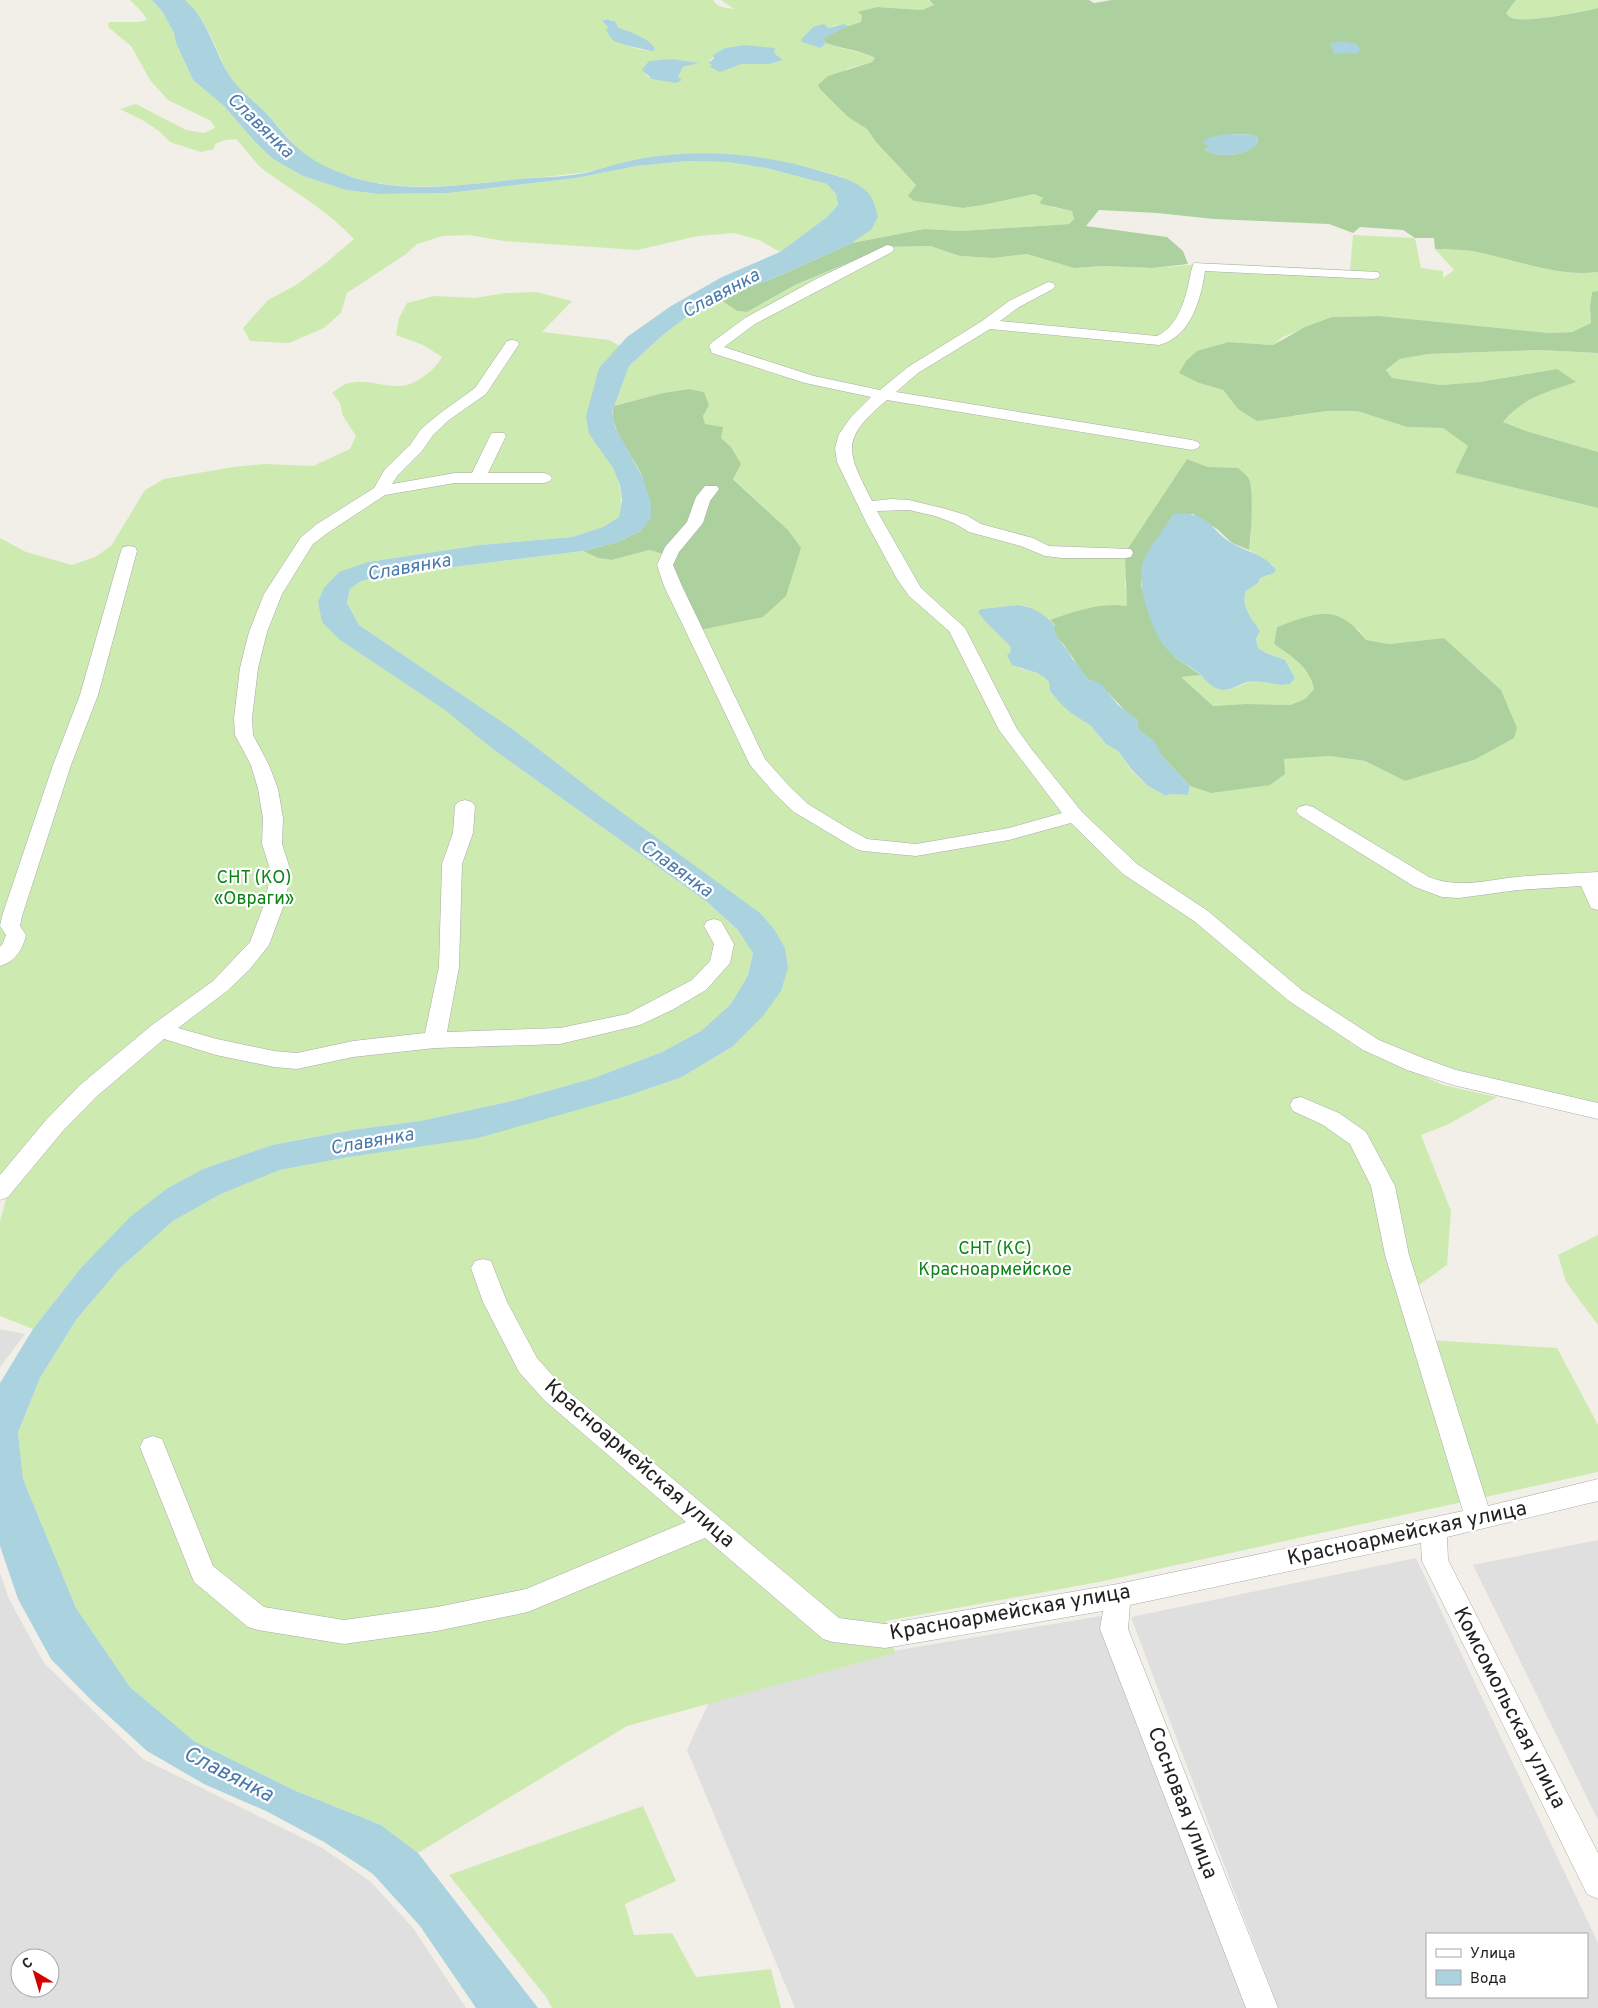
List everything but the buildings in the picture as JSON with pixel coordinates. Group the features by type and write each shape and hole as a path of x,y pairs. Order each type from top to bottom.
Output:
{"street":[{"path":"887,249 750,321 716,346 717,350 724,354 765,364 810,380 882,395 1192,445"},
{"path":"987,324 1158,342 1168,339 1175,333 1182,322 1190,303 1200,266 1373,275"},
{"path":"1048,286 1014,304 987,324 913,370 882,395 857,420 847,434 843,448 845,462 867,507 915,592 956,628 1008,730 1075,816 1130,869 1201,916 1296,996 1350,1033 1371,1045 1415,1064 1453,1077 1598,1111"},
{"path":"380,491 391,472 416,448 428,432 444,417 481,392 512,344"},
{"path":"478,477 498,436"},
{"path":"0,1191 54,1126 88,1091 160,1030 220,986 259,945 274,902 281,872 272,844 273,818 268,789 244,735 243,718 249,668 258,632 273,594 307,541 323,528 380,491 423,483 478,477 544,478"},
{"path":"712,489 702,500 695,523 671,551 665,565 673,586 757,760 782,790 801,808 863,845 916,850 1009,834 1075,816"},
{"path":"867,507 891,504 909,505 940,512 960,519 975,528 1027,542 1045,551 1070,554 1125,554"},
{"path":"0,959 14,946 16,935 10,926 12,916 62,765 89,695 129,551"},
{"path":"435,1040 449,968 452,864 463,833 465,806"},
{"path":"1306,811 1422,882 1442,890 1458,891 1518,883 1593,880 1598,903"},
{"path":"160,1030 216,1047 274,1059 297,1061 353,1048 435,1040 560,1036 632,1020 664,1005 699,985 720,963 724,944 714,926"},
{"path":"1302,1105 1331,1119 1358,1138 1383,1186 1397,1255 1479,1519"},
{"name":"Красноармейская улица","path":"482,1268 495,1302 528,1365 553,1393 833,1630 885,1636 1118,1596 1479,1519 1598,1490"},
{"path":"153,1448 203,1574 258,1618 344,1632 437,1619 528,1600 709,1524"},
{"name":"Комсомольская улица","path":"1433,1529 1435,1561 1598,1884"},
{"name":"Сосновая улица","path":"1118,1596 1114,1629 1262,2008"}],"shaded area":[{"path":"0,1329 25,1334 0,1367"},
{"path":"1598,1540 1598,1820 1473,1565"},
{"path":"1416,1558 1598,1943 1598,2008 1278,2008 1131,1617"},
{"path":"0,1573 9,1599 44,1663 143,1759 321,1847 371,1882 413,1928 466,2008 0,2008"},
{"path":"1101,1616 1248,2008 795,2008 687,1750 719,1680"}],"green space":[{"path":"130,0 153,0 162,11 174,33 176,43 193,80 224,106 256,143 273,159 303,176 346,190 379,194 448,193 576,178 637,166 688,161 728,162 766,168 827,184 836,194 838,205 827,217 780,252 759,240 734,233 698,236 637,250 504,241 469,235 443,236 417,244 406,254 347,293 341,313 324,328 289,343 250,341 243,328 268,300 296,285 354,239 323,211 265,171 236,139 225,140 215,144 214,149 201,152 170,142 159,131 144,121 120,109 136,104 186,130 204,133 215,128 211,121 168,100 150,80 131,46 108,27 109,22 139,22 147,20"},
{"path":"185,0 713,0 719,6 734,9 721,0 928,0 934,5 922,10 877,7 858,12 862,15 861,22 848,26 836,25 804,37 821,48 826,43 875,58 872,62 846,69 838,106 848,117 867,129 876,142 916,185 914,201 963,208 1034,194 1039,195 1052,207 1072,211 1074,219 1069,224 960,231 923,229 852,243 871,230 842,177 768,159 720,154 671,155 645,158 593,171 461,185 412,186 363,180 339,173 308,157 234,83 205,24 193,7","holes":["611,19 618,27 641,37 653,51 629,46 607,34 609,28 602,21","744,45 760,48 773,53 782,60 770,64 742,64 731,68 713,66 710,60 725,48","673,59 698,63 683,67 678,77 681,80 648,77 643,70 647,64"]},
{"path":"929,0 1089,0 1094,3 1112,0 1516,0 1506,13 1511,18 1519,19 1554,16 1598,8 1598,272 1582,273 1552,270 1472,251 1435,249 1434,238 1415,238 1403,230 1360,227 1353,233 1329,224 1214,219 1157,213 1099,210 1086,226 1167,237 1183,251 1188,264 1153,268 1104,266 1074,268 1027,254 993,258 960,256 930,246 886,247 795,285 747,312 737,311 718,298 774,278 852,243 924,229 960,231 1069,224 1074,219 1072,211 1041,204 1040,202 1043,198 1034,194 963,208 914,201 908,196 916,185 876,142 867,129 848,117 820,89 818,85 828,76 872,62 875,58 826,43 823,38 842,28 861,22 862,15 857,12 877,7 922,10 934,5","holes":["1229,134 1256,135 1258,142 1247,151 1225,155 1210,153 1204,150 1209,146 1207,143"]},
{"path":"1516,0 1598,0 1598,8 1528,19 1510,18 1506,13"},
{"name":"СНТ (КС) Красноармейское","path":"1353,235 1415,238 1421,268 1443,271 1443,278 1454,270 1435,249 1472,251 1552,270 1582,273 1598,272 1598,291 1592,292 1590,306 1591,323 1572,332 1549,333 1380,316 1332,317 1283,337 1273,345 1229,342 1199,383 1223,390 1238,409 1295,416 1327,411 1357,411 1407,427 1443,428 1469,446 1455,473 1598,508 1598,1104 1421,1061 1362,1033 1350,1043 1443,1085 1497,1097 1447,1125 1421,1135 1451,1211 1447,1265 1412,1290 1428,1340 1557,1348 1598,1425 1598,1472 1104,1581 886,1621 895,1653 627,1726 418,1853 381,1825 296,1791 194,1741 130,1687 76,1608 23,1479 18,1434 40,1378 76,1320 120,1268 173,1221 221,1194 280,1170 349,1157 630,1095 682,1077 732,1047 788,968 602,798 514,730 359,625 347,603 350,589 361,581 382,576 583,551 598,558 612,560 649,550 667,555 700,630 763,616 786,596 788,530 733,478 731,447 705,424 703,416 709,405 704,392 689,389 663,393 614,406 629,366 664,334 693,312 718,298 737,311 747,312 795,285 886,247 930,246 960,256 993,258 1027,254 1074,268 1104,266 1153,268 1213,263 1350,270","holes":["1187,459 1208,467 1220,468 1250,516 1251,535 1249,550 1273,565 1268,576 1260,578 1258,583 1246,591 1244,602 1247,612 1260,631 1256,639 1258,648 1285,660 1295,678 1287,685 1260,680 1228,690 1216,688 1201,675 1180,677 1213,706 1245,704 1290,705 1305,699 1314,689 1312,681 1304,668 1274,644 1277,627 1289,623 1358,629 1366,640 1389,644 1444,638 1501,690 1474,760 1405,781 1365,761 1330,756 1283,759 1211,793 1190,786 1188,795 1170,794 1166,796 1148,786 1132,771 1118,751 1106,744 1090,725 1059,702 1050,691 1049,682 1044,677 1019,668 1010,646 980,615 981,609 1019,605 1027,606 1050,620 1098,606 1128,606 1125,583 1149,517"]},
{"path":"1598,291 1598,353 1539,350 1428,354 1400,359 1386,370 1392,378 1441,385 1479,382 1557,369 1576,382 1536,396 1519,407 1503,422 1526,431 1598,452 1598,508 1455,473 1468,446 1443,428 1407,427 1357,411 1327,411 1257,421 1238,409 1223,390 1199,383 1179,373 1186,361 1197,351 1229,342 1273,345 1305,327 1332,317 1380,316 1549,333 1572,332 1591,323 1590,306 1592,292"},
{"name":"СНТ (КО) «Овраги»","path":"536,292 572,301 542,332 609,340 620,346 599,368 589,434 610,463 619,482 621,504 619,517 603,527 572,537 480,545 368,562 318,602 494,750 707,902 738,930 753,952 748,975 731,1004 701,1031 662,1052 594,1078 512,1101 420,1121 352,1130 272,1145 203,1169 80,1269 33,1329 0,1316 0,1221 8,1192 0,1189 0,538 26,552 72,565 95,557 111,546 145,490 164,479 233,467 265,464 313,466 350,449 356,436 343,416 340,403 332,393 349,383 355,382 395,386 409,384 422,378 434,368 442,357 423,345 396,335 399,318 407,303 434,296 475,298 506,293"},
{"path":"1539,350 1598,353 1598,452 1526,431 1503,422 1517,407 1541,394 1557,369 1479,382 1441,385 1392,378 1386,370 1400,359 1428,354"},
{"path":"689,389 704,392 709,405 703,416 705,424 723,427 721,438 731,447 741,464 733,479 788,530 801,548 786,596 763,617 700,630 667,555 649,550 612,560 598,558 583,551 618,542 642,530 643,480 617,432 613,414 614,406 663,393"},
{"path":"1187,459 1208,467 1238,468 1249,479 1251,485 1252,503 1249,550 1232,543 1217,529 1193,514 1174,514 1143,563 1141,585 1154,627 1176,658 1201,675 1181,677 1213,706 1245,704 1290,705 1305,699 1314,689 1312,681 1299,663 1274,644 1277,627 1315,615 1335,615 1355,628 1366,640 1389,644 1444,638 1501,690 1517,728 1514,738 1474,760 1405,781 1365,761 1330,756 1284,759 1285,774 1270,785 1211,793 1190,786 1161,755 1154,742 1137,728 1138,720 1100,686 1088,680 1059,640 1053,629 1055,625 1050,620 1098,606 1127,606 1125,553"},
{"path":"1598,1235 1598,1325 1566,1282 1558,1255"},
{"path":"643,1806 676,1881 625,1904 634,1935 672,1933 696,1977 771,1969 781,2008 552,2008 546,1997 449,1875"}],"water":[{"name":"Славянка","path":"152,0 185,0 205,25 232,79 266,113 290,141 319,163 363,180 407,187 452,186 572,175 637,159 690,153 713,153 782,161 838,176 866,190 874,203 878,217 871,230 852,243 774,278 718,298 693,312 664,334 629,366 612,412 615,427 643,478 651,503 651,518 642,530 618,542 583,551 382,576 361,581 350,589 347,603 359,625 514,730 602,798 760,913 774,929 785,948 788,968 781,991 763,1016 732,1047 682,1077 630,1095 478,1138 349,1157 280,1170 221,1194 173,1221 120,1268 76,1320 40,1378 18,1433 23,1479 76,1608 130,1687 194,1741 296,1791 381,1825 418,1853 538,2008 476,2008 420,1926 373,1874 324,1842 266,1811 204,1784 147,1751 90,1699 51,1659 18,1599 0,1546 0,1383 33,1329 80,1269 130,1217 168,1188 203,1169 272,1145 352,1130 420,1121 512,1101 594,1078 662,1052 701,1031 731,1004 748,975 753,953 738,930 707,902 494,750 445,710 340,640 322,622 318,602 324,588 339,572 368,562 480,545 572,537 603,527 619,517 622,500 620,485 613,468 589,434 586,416 599,368 627,337 671,306 722,277 780,252 827,217 838,205 836,194 827,184 766,168 728,162 688,161 637,166 576,178 448,193 379,194 346,190 303,176 273,159 256,143 224,106 193,80 176,43 174,33 162,11"},
{"path":"608,19 616,22 618,27 649,42 655,49 653,51 645,50 614,41 606,29 609,28 602,21"},
{"path":"824,24 828,28 844,24 848,26 824,38 826,43 821,48 802,42 801,40 813,27"},
{"path":"1342,41 1356,44 1360,49 1358,53 1334,54 1330,44"},
{"path":"744,45 775,48 774,53 783,60 770,64 742,64 720,72 710,67 712,65 709,63 714,58 713,55 725,48"},
{"path":"673,59 699,63 683,67 678,77 682,80 676,83 652,79 642,70 649,61"},
{"path":"1229,134 1256,135 1258,143 1247,151 1232,155 1210,153 1204,150 1209,146 1202,142 1210,137"},
{"path":"1182,513 1205,520 1230,542 1266,560 1276,570 1274,573 1260,578 1258,583 1246,591 1245,602 1250,617 1260,631 1256,639 1258,648 1285,660 1295,678 1290,684 1280,685 1254,681 1221,690 1209,684 1199,673 1173,655 1161,641 1147,608 1142,585 1142,566 1152,545 1174,514"},
{"path":"1019,605 1039,612 1048,618 1055,626 1054,629 1059,640 1088,680 1102,685 1118,705 1138,720 1137,728 1155,742 1161,755 1190,786 1188,795 1170,794 1166,796 1148,786 1132,770 1118,751 1106,744 1090,725 1071,713 1059,702 1050,691 1049,682 1044,677 1012,665 1007,655 1011,652 1010,646 978,612 981,609"}]}
